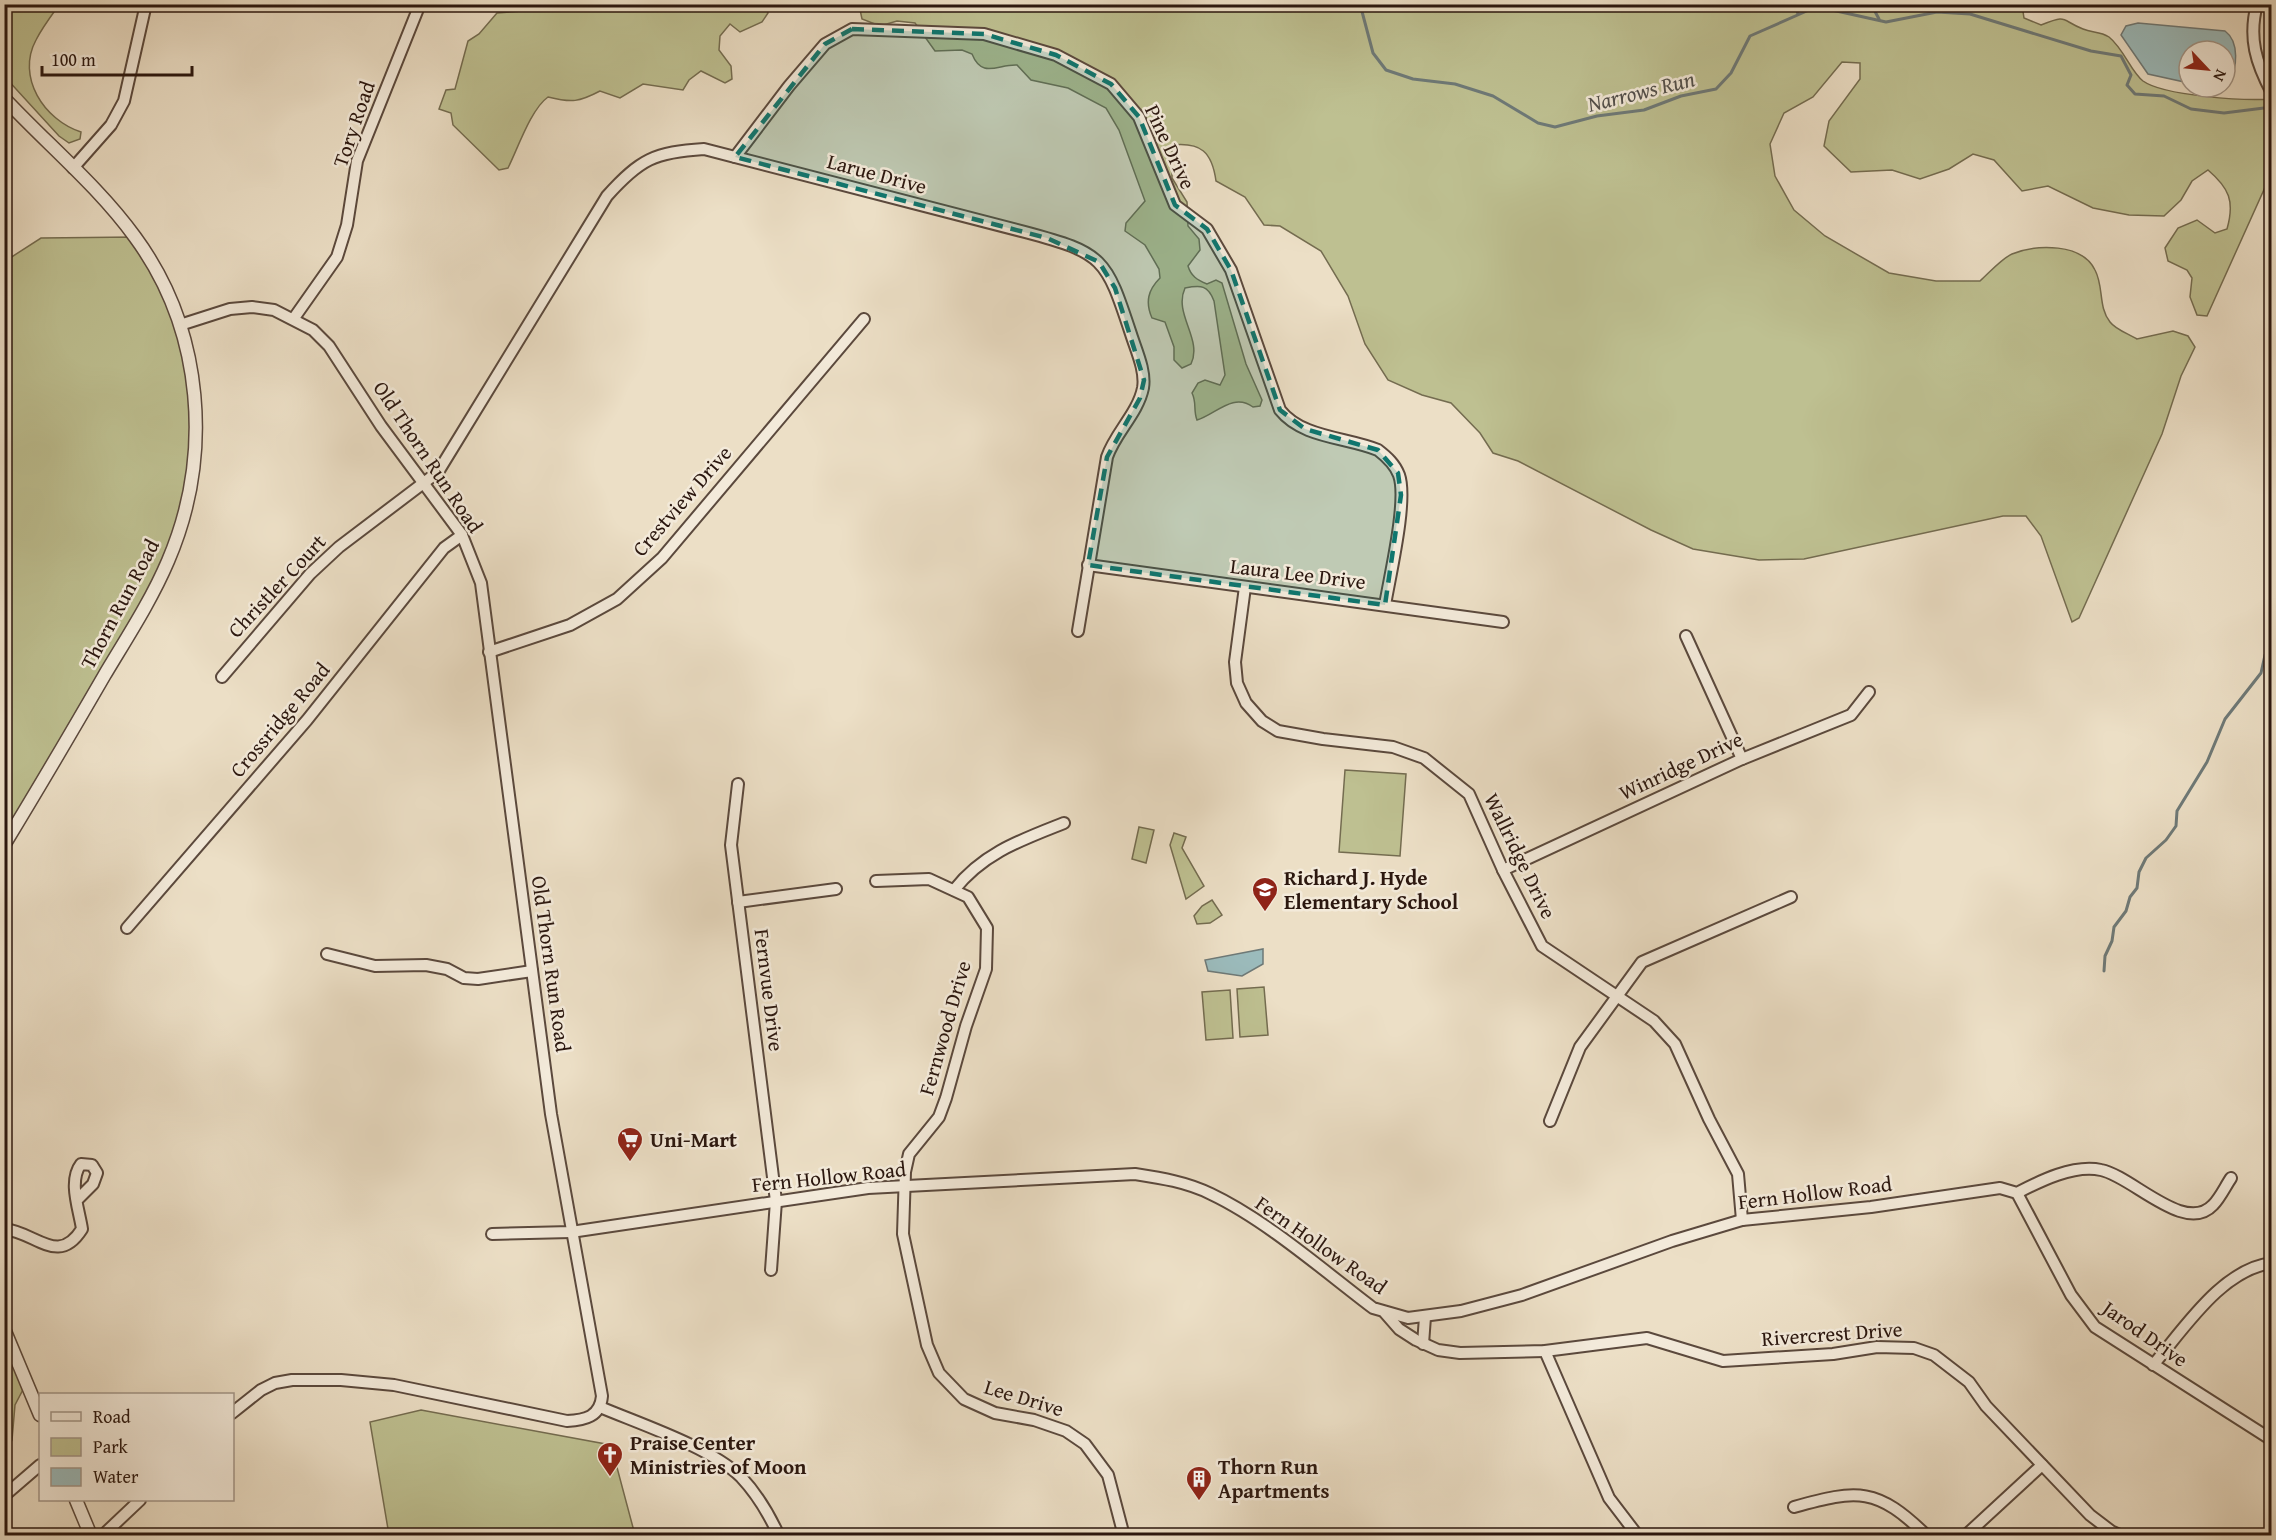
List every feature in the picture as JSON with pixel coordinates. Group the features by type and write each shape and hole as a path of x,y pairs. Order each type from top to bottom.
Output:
{"street":[{"path":"73,168 103,136 121,107 132,74 146,4"},
{"name":"Tory Road","path":"294,318 337,257 347,225 357,161 420,4"},
{"path":"2257,4 2253,43 2260,71 2271,93"},
{"name":"Pine Drive","path":"735,157 789,86 825,44 852,29 984,34 1056,55 1111,84 1139,117 1175,205 1208,229 1230,270 1280,410 1287,419 1305,429 1378,450 1398,473 1401,483 1400,510 1385,605"},
{"name":"Thorn Run Road","path":"4,98 73,168 135,237 155,269 180,325 191,368 197,419 193,470 180,531 152,593 4,845"},
{"name":"Larue Drive","path":"424,483 438,472 608,196 631,170 670,151 704,150 735,157 1056,240 1084,251 1106,269 1115,288 1144,380 1140,398 1113,440 1107,457 1078,631"},
{"name":"Old Thorn Run Road","path":"180,325 222,311 252,307 274,310 294,318 313,330 329,346 462,535 480,583 551,1114 601,1388 600,1407"},
{"name":"Crestview Drive","path":"489,652 570,625 617,599 662,558 864,319"},
{"name":"Christler Court","path":"222,677 310,574 339,547 424,483"},
{"name":"Crossridge Road","path":"126,928 307,720 444,548 462,535"},
{"name":"Laura Lee Drive","path":"1088,565 1503,622"},
{"name":"Wallridge Drive","path":"1245,587 1236,673 1240,693 1253,713 1269,727 1287,734 1393,747 1424,758 1469,794 1503,870 1542,946 1614,997 1654,1021 1675,1044 1709,1119 1738,1174 1742,1220"},
{"path":"1686,636 1742,759"},
{"name":"Winridge Drive","path":"1503,870 1742,759 1851,715 1869,692"},
{"name":"Fernvue Drive","path":"738,784 731,845 776,1201 771,1270"},
{"path":"954,890 969,871 996,851 1064,823"},
{"name":"Fernwood Drive","path":"876,881 929,879 968,897 987,928 986,969 946,1098 939,1117 909,1154 903,1188"},
{"path":"738,902 836,889"},
{"path":"1550,1121 1580,1047 1614,997 1642,962 1791,897"},
{"path":"327,954 375,966 405,964 437,967 447,969 464,978 478,979 532,971"},
{"path":"2017,1193 2036,1183 2085,1168 2102,1170 2180,1212 2192,1215 2213,1206 2231,1178"},
{"name":"Fern Hollow Road","path":"492,1234 571,1232 868,1188 903,1188 1136,1174 1174,1180 1211,1194 1252,1219 1350,1291 1384,1313 1408,1318 1461,1311 1522,1295 1672,1241 1742,1220 1871,1207 2000,1188 2017,1193"},
{"name":"Lee Drive","path":"903,1188 903,1234 927,1345 939,1373 964,1399 995,1413 1034,1420 1066,1431 1085,1444 1108,1475 1124,1536"},
{"name":"Jarod Drive","path":"2017,1193 2086,1317 2111,1339 2271,1440"},
{"path":"4,1229 15,1230 42,1243 61,1248 73,1244 82,1229 77,1200"},
{"path":"2153,1365 2232,1278 2248,1268 2271,1263"},
{"name":"Rivercrest Drive","path":"1384,1313 1399,1329 1423,1344 1438,1350 1460,1353 1545,1351 1647,1338 1723,1361 1833,1353 1877,1347 1914,1348 1934,1355 1969,1382 1986,1406 2090,1515 2111,1531 2122,1536"},
{"path":"1423,1344 1425,1317"},
{"path":"4,1329 39,1413"},
{"path":"1545,1351 1609,1498 1638,1536"},
{"path":"234,1412 269,1386 301,1380 386,1383 560,1420 588,1418 600,1407 678,1441 733,1471 758,1497 779,1536"},
{"path":"1965,1536 2042,1465"},
{"path":"4,1496 39,1466"},
{"path":"1794,1507 1838,1495 1878,1498 1897,1508 1927,1536"},
{"path":"75,1501 91,1536"},
{"path":"102,1536 139,1501"}],"highlighted area":[{"path":"852,29 984,34 1056,55 1111,84 1139,117 1175,205 1207,229 1231,270 1280,410 1305,429 1378,450 1398,473 1401,495 1385,605 1088,565 1107,457 1140,398 1144,380 1115,288 1099,262 1047,238 735,157 825,44"}],"green space":[{"path":"524,4 767,4 768,13 762,22 740,32 730,24 720,36 719,50 731,66 732,79 725,83 701,71 689,80 683,90 643,84 620,98 600,91 575,100 548,97 536,110 508,168 499,170 453,125 451,113 439,109 446,90 455,89 468,41 479,34 497,13 522,11"},
{"path":"4,5 59,5 36,40 29,68 37,95 45,107 56,118 81,132 80,139 69,143 59,136 5,77"},
{"path":"859,5 2022,5 2024,18 2041,25 2061,19 2109,37 2143,81 2177,92 2177,99 2271,99 2271,174 2207,316 2197,315 2190,297 2192,278 2187,270 2168,261 2165,248 2178,228 2197,220 2215,233 2227,229 2230,210 2228,196 2221,183 2208,170 2192,181 2181,200 2164,216 2129,215 2093,208 2048,186 2022,191 1994,160 1973,154 1949,169 1920,179 1892,170 1851,172 1824,146 1829,121 1860,79 1860,63 1842,62 1813,97 1784,113 1770,144 1775,176 1794,210 1825,236 1889,273 1936,281 1980,281 2012,254 2034,248 2070,250 2089,261 2095,270 2106,316 2116,327 2137,339 2173,331 2188,336 2195,347 2181,376 2162,434 2079,618 2072,622 2041,536 2026,516 2003,516 1804,559 1759,560 1693,549 1651,530 1518,461 1493,453 1480,433 1451,403 1422,395 1388,380 1365,344 1348,296 1321,251 1280,226 1264,225 1245,197 1216,181 1212,163 1203,151 1198,147 1182,144 1172,145 1172,178 1187,202 1188,226 1199,239 1200,250 1188,266 1200,281 1207,284 1216,280 1222,283 1246,364 1262,400 1260,406 1253,407 1246,403 1231,403 1197,420 1192,393 1198,383 1205,380 1220,385 1225,375 1214,301 1203,287 1185,288 1182,298 1183,307 1194,355 1191,364 1182,368 1174,360 1174,347 1165,322 1152,318 1150,312 1149,296 1160,278 1159,269 1145,245 1125,231 1126,223 1145,201 1119,130 1106,108 1068,88 1031,80 1017,65 986,68 976,62 972,54 962,50 935,51 915,23 897,21 880,26 862,19"},
{"path":"135,237 180,325 196,447 167,562 5,845 5,255 10,258 41,238"},
{"path":"1345,770 1406,774 1400,856 1339,852"},
{"path":"1139,827 1154,830 1146,863 1132,859"},
{"path":"1174,833 1186,837 1182,848 1204,886 1186,899 1170,845"},
{"path":"1212,900 1222,915 1210,923 1197,924 1194,916 1202,906"},
{"path":"1264,987 1268,1035 1240,1037 1237,989"},
{"path":"1230,990 1233,1038 1206,1040 1202,992"},
{"path":"4,1329 27,1382 15,1405 12,1440 5,1455"},
{"path":"421,1410 611,1445 635,1535 389,1535 370,1422"}],"water":[{"path":"2138,23 2225,31 2232,39 2177,39 2177,80 2148,74 2121,35 2126,26"},
{"path":"1263,949 1263,964 1242,976 1208,971 1205,960"}],"waterway":[{"name":"Narrows Run","path":"1360,4 1373,53 1386,70 1413,79 1455,84 1493,96 1538,123 1555,127 1597,116 1644,110 1681,96 1716,89 1731,73 1750,36 1809,10 1832,10 1886,22 1937,12 1970,14 2091,51 2121,56 2131,75 2127,85 2135,94 2164,96 2191,109 2224,113 2272,107"},
{"path":"1795,4 1798,14"},
{"path":"1871,4 1879,19"},
{"path":"2104,971 2105,956 2112,941 2114,927 2126,911 2130,897 2137,888 2139,872 2146,858 2166,840 2176,826 2177,811 2207,762 2225,719 2261,673 2265,655 2272,647"}],"place":[{"name":"Richard J. Hyde Elementary School","path":"1265,913"},
{"name":"Uni-Mart","path":"630,1163"},
{"name":"Praise Center Ministries of Moon","path":"610,1478"},
{"name":"Thorn Run Apartments","path":"1199,1502"}]}
